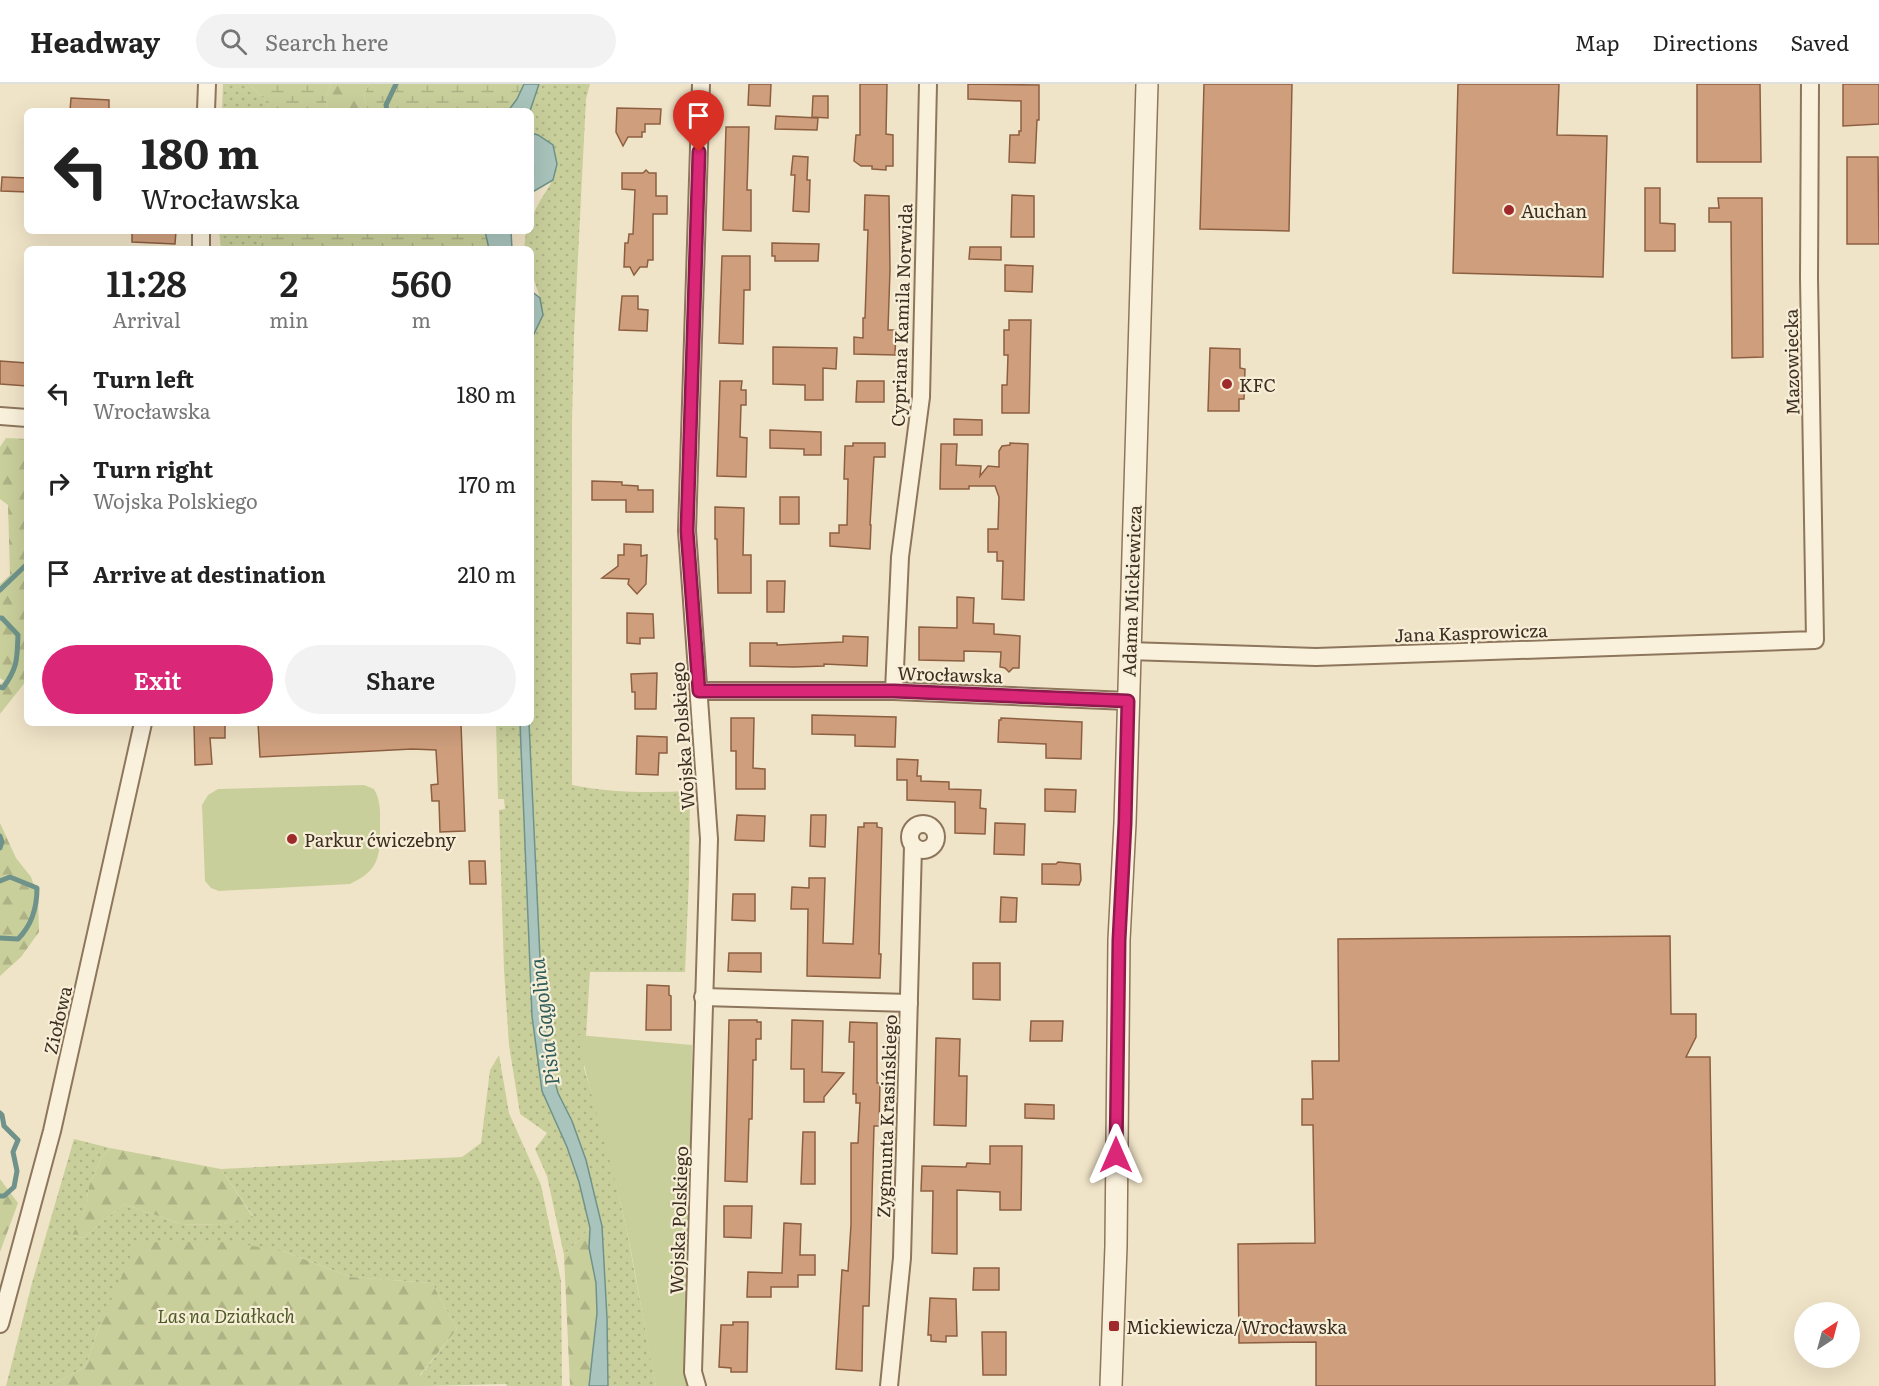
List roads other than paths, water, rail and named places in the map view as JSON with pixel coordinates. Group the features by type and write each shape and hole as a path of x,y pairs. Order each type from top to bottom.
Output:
{"street":[{"path":"206,108 207,84"},
{"name":"Wojska Polskiego","path":"697,1386 693,1372 709,839 687,531 701,84"},
{"name":"Cypriana Kamila Norwida","path":"894,691 900,557 921,397 928,84"},
{"name":"Adama Mickiewicza","path":"1112,1386 1116,1246 1119,940 1125,823 1128,651 1147,84"},
{"name":"Mazowiecka","path":"1810,84 1809,278 1815,640"},
{"path":"0,416 24,418"},
{"name":"Jana Kasprowicza","path":"1128,651 1316,657 1815,640"},
{"name":"Wrocławska","path":"699,691 894,691 1128,701"},
{"name":"Ziołowa","path":"0,1324 52,1131 142,726"},
{"name":"Zygmunta Krasińskiego","path":"889,1386 902,1258 913,846"},
{"path":"703,998 909,1003"}],"water":[{"path":"524,84 539,84 531,108 510,108"},
{"path":"534,134 553,145 557,164 553,180 534,191"},
{"path":"486,234 511,234 512,246 488,246"},
{"path":"534,293 540,298 543,315 534,334"},
{"name":"Pisia Gągolina","path":"520,726 529,726 542,1000 548,1055 558,1093 572,1121 586,1160 602,1226 608,1386 589,1386 597,1313 596,1283 589,1248 590,1228 579,1182 567,1147 542,1091 532,1016"}],"waterway":[{"path":"386,108 396,84"},
{"path":"0,590 24,567"},
{"path":"0,618 18,635 14,668 3,688 0,687"},
{"path":"0,836 2,842 0,848"},
{"path":"0,881 10,877 37,888 33,915 23,934 18,939 0,938"},
{"path":"0,1113 4,1126 18,1140 13,1152 17,1171 14,1187 4,1196 0,1196"}],"place":[{"name":"Auchan","path":"1509,210"},
{"name":"KFC","path":"1227,384"},
{"name":"Parkur ćwiczebny","path":"292,839"},
{"name":"Mickiewicza/Wrocławska","path":"1114,1326"}],"park label":[{"name":"Las na Działkach","path":"226,1315"}]}
